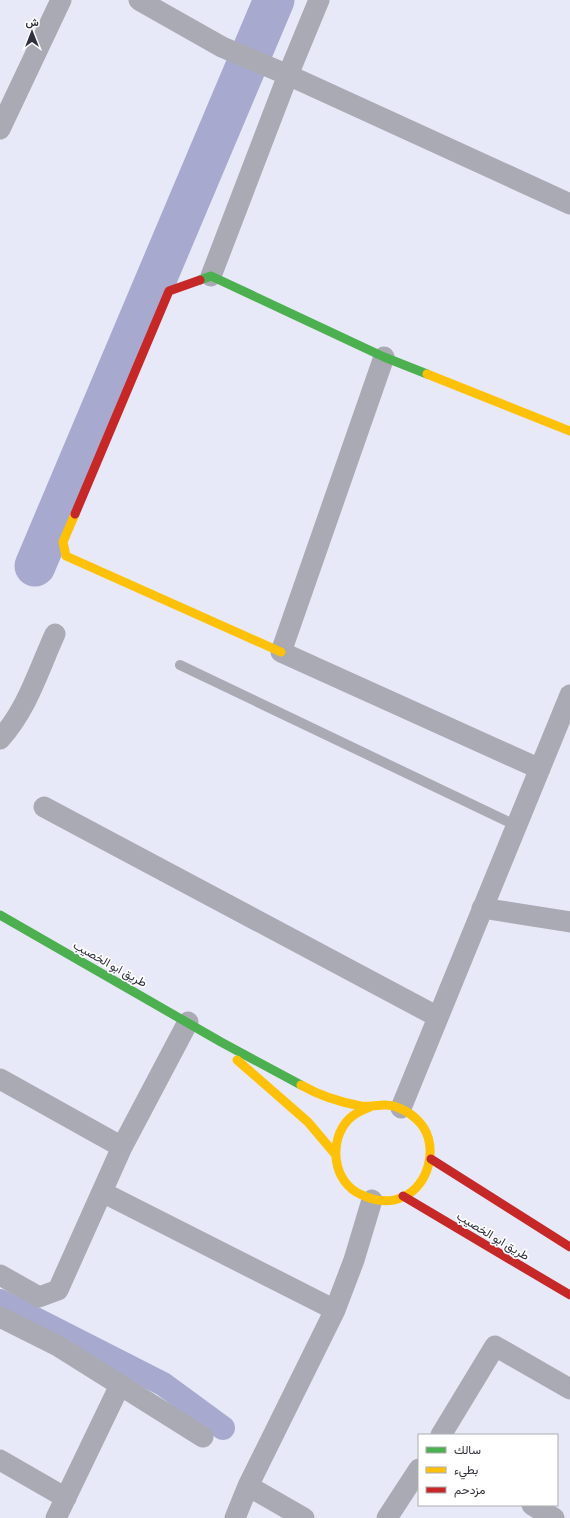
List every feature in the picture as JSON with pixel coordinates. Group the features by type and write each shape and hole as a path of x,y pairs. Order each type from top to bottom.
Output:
{"main road":[{"path":"282,652 66,556 63,542 169,291 211,276 384,357 570,430"},
{"name":"طريق ابو الخصيب","path":"0,915 208,1034 323,1096 370,1107"},
{"name":"طريق ابو الخصيب","path":"208,1034 308,1122 335,1154"},
{"path":"385,1105 401,1108 414,1117 424,1129 430,1144 431,1159 426,1175 416,1187 403,1196 388,1200 372,1200 357,1194 346,1183 338,1170 335,1154 337,1138 344,1124 355,1113 370,1107 385,1105"},
{"path":"431,1159 570,1247"},
{"name":"طريق ابو الخصيب","path":"403,1196 570,1296"},
{"path":"561,1290 567,1281"}],"street":[{"path":"0,129 61,0"},
{"path":"139,0 222,47 570,204"},
{"path":"211,276 282,73 319,0"},
{"path":"384,357 282,652 540,769"},
{"path":"0,739 19,715 55,634"},
{"path":"401,1108 570,695"},
{"path":"44,807 438,1017"},
{"path":"482,908 570,922"},
{"path":"0,1275 39,1297 58,1290 122,1147 188,1022"},
{"path":"0,1079 122,1147"},
{"path":"102,1192 335,1310"},
{"path":"235,1518 248,1486 335,1310 354,1260 372,1200"},
{"path":"0,1317 58,1346 203,1437"},
{"path":"442,1434 495,1346 570,1389"},
{"path":"56,1518 120,1385"},
{"path":"0,1460 66,1498"},
{"path":"387,1518 418,1471"},
{"path":"248,1486 304,1518"},
{"path":"534,1506 554,1518"}],"lane":[{"path":"180,665 517,826"}],"waterway":[{"path":"35,566 274,0"},
{"path":"0,1301 163,1384 223,1428"}],"traffic: fast":[{"path":"200,280 211,276 384,357 427,374"},
{"path":"0,915 221,1042 301,1085"}],"traffic: slow":[{"path":"427,374 570,431"},
{"path":"75,514 63,542 66,556 281,652"},
{"path":"237,1060 308,1122 335,1154"},
{"path":"301,1085 323,1095 353,1104 364,1106 390,1105 400,1108 418,1120 426,1133 429,1143 430,1154 428,1165 425,1175 412,1192 398,1199 388,1201 372,1199 362,1195 352,1189 344,1181 339,1171 336,1160 336,1149 342,1128 354,1115 370,1107"}],"traffic: jam":[{"path":"75,514 169,291 200,280"},
{"path":"431,1159 570,1247"},
{"path":"403,1196 570,1295"}]}
